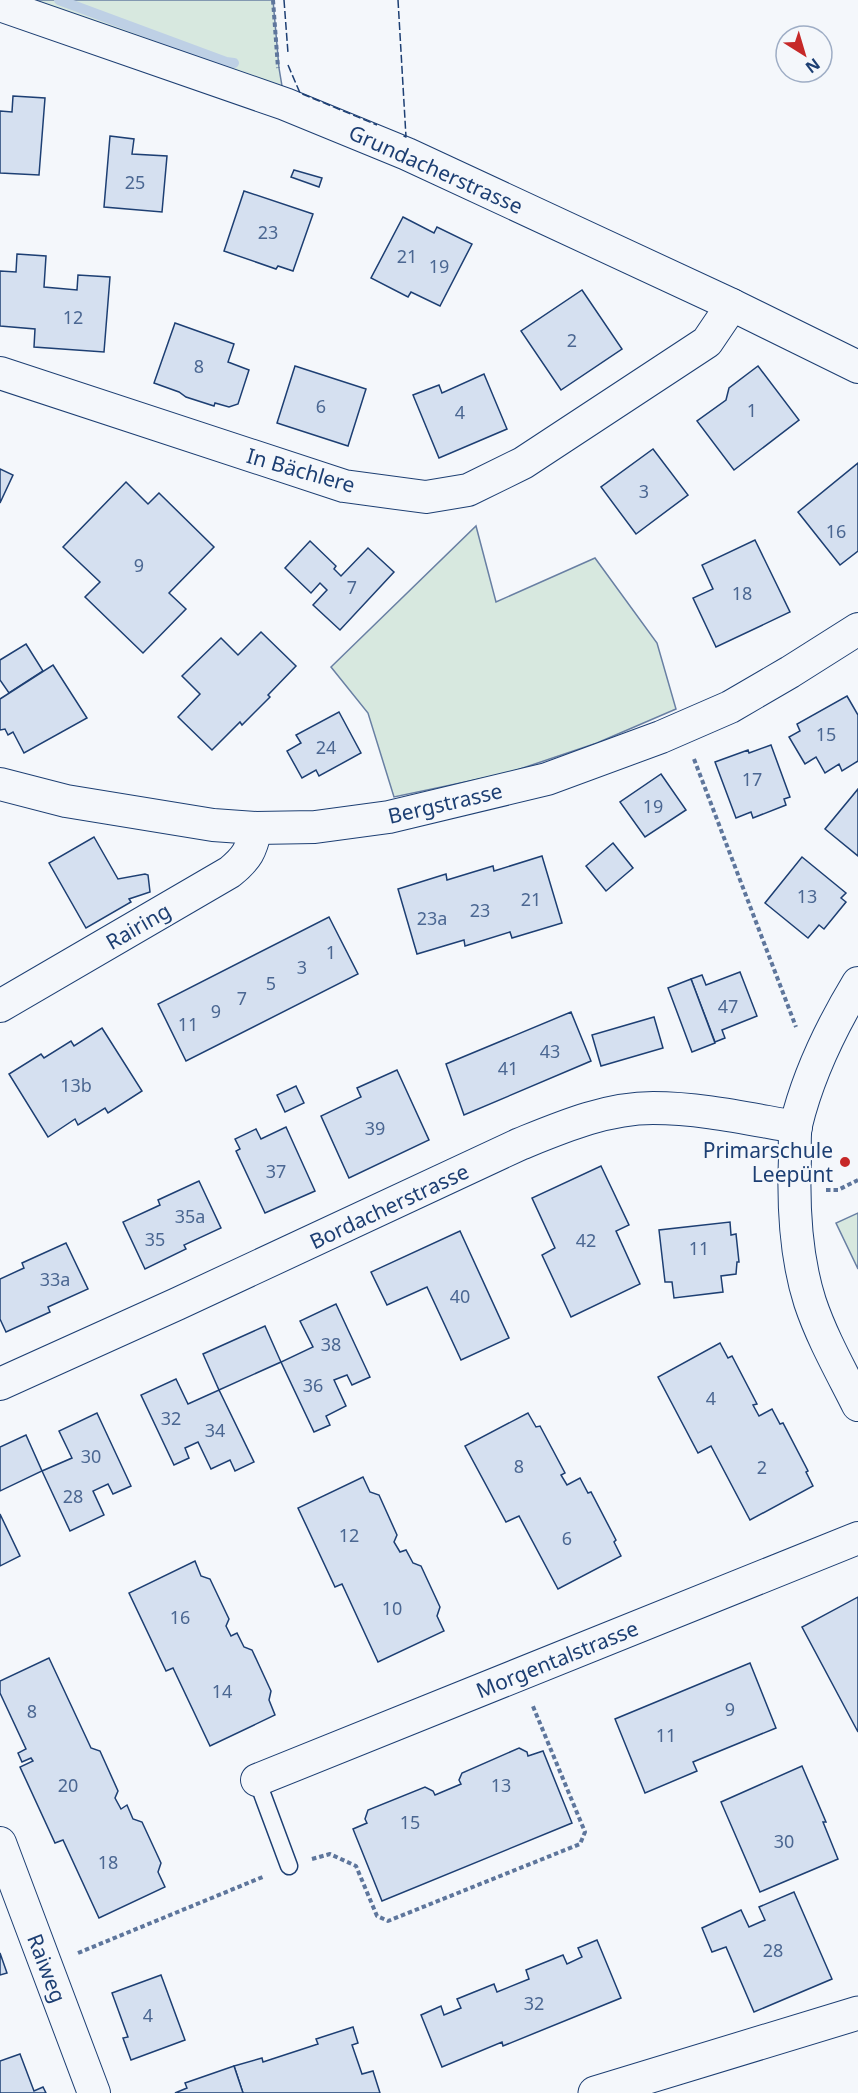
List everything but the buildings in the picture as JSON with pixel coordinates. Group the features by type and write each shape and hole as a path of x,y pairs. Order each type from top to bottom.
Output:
{"street":[{"name":"Grundacherstrasse","path":"0,5 285,104 407,154 732,305 858,367"},
{"name":"In Bächlere","path":"0,373 344,486 426,497 468,490 523,463 706,342 732,305"},
{"name":"Bergstrasse","path":"0,784 66,801 213,825 256,828 315,827 389,817 548,779 661,737 730,707 858,629"},
{"name":"Rairing","path":"0,1006 230,872 245,860 256,828"},
{"path":"858,983 830,1035 812,1078 796,1126 794,1188 798,1251 810,1300 822,1333 858,1405"},
{"name":"Bordacherstrasse","path":"0,1384 520,1144 574,1122 618,1112 652,1108 707,1112 796,1126"},
{"name":"Morgentalstrasse","path":"257,1780 858,1538"},
{"name":"Raiweg","path":"0,1843 8,1887 47,1966 94,2093"},
{"path":"595,2093 858,2013"}],"lane":[{"path":"257,1780 289,1866"}],"path":[{"path":"273,0 279,68 285,104"},
{"path":"694,758 793,1022"},
{"path":"822,1190 838,1190 858,1180"},
{"path":"47,1966 289,1866 330,1854 356,1866 377,1916 388,1921 580,1844 585,1832 519,1674"}],"shaded area":[{"path":"0,0 273,0 279,68 285,104"},
{"path":"476,526 496,602 595,558 657,643 676,709 597,743 508,773 394,797 368,713 331,667"},
{"path":"858,1213 858,1269 836,1223"}],"waterway":[{"path":"59,0 234,63"}],"fence":[{"path":"284,0 288,53"},
{"path":"398,0 406,137 402,135"},
{"path":"288,65 300,93 377,125"}],"place":[{"name":"Primarschule Leepünt","path":"845,1162"}]}
